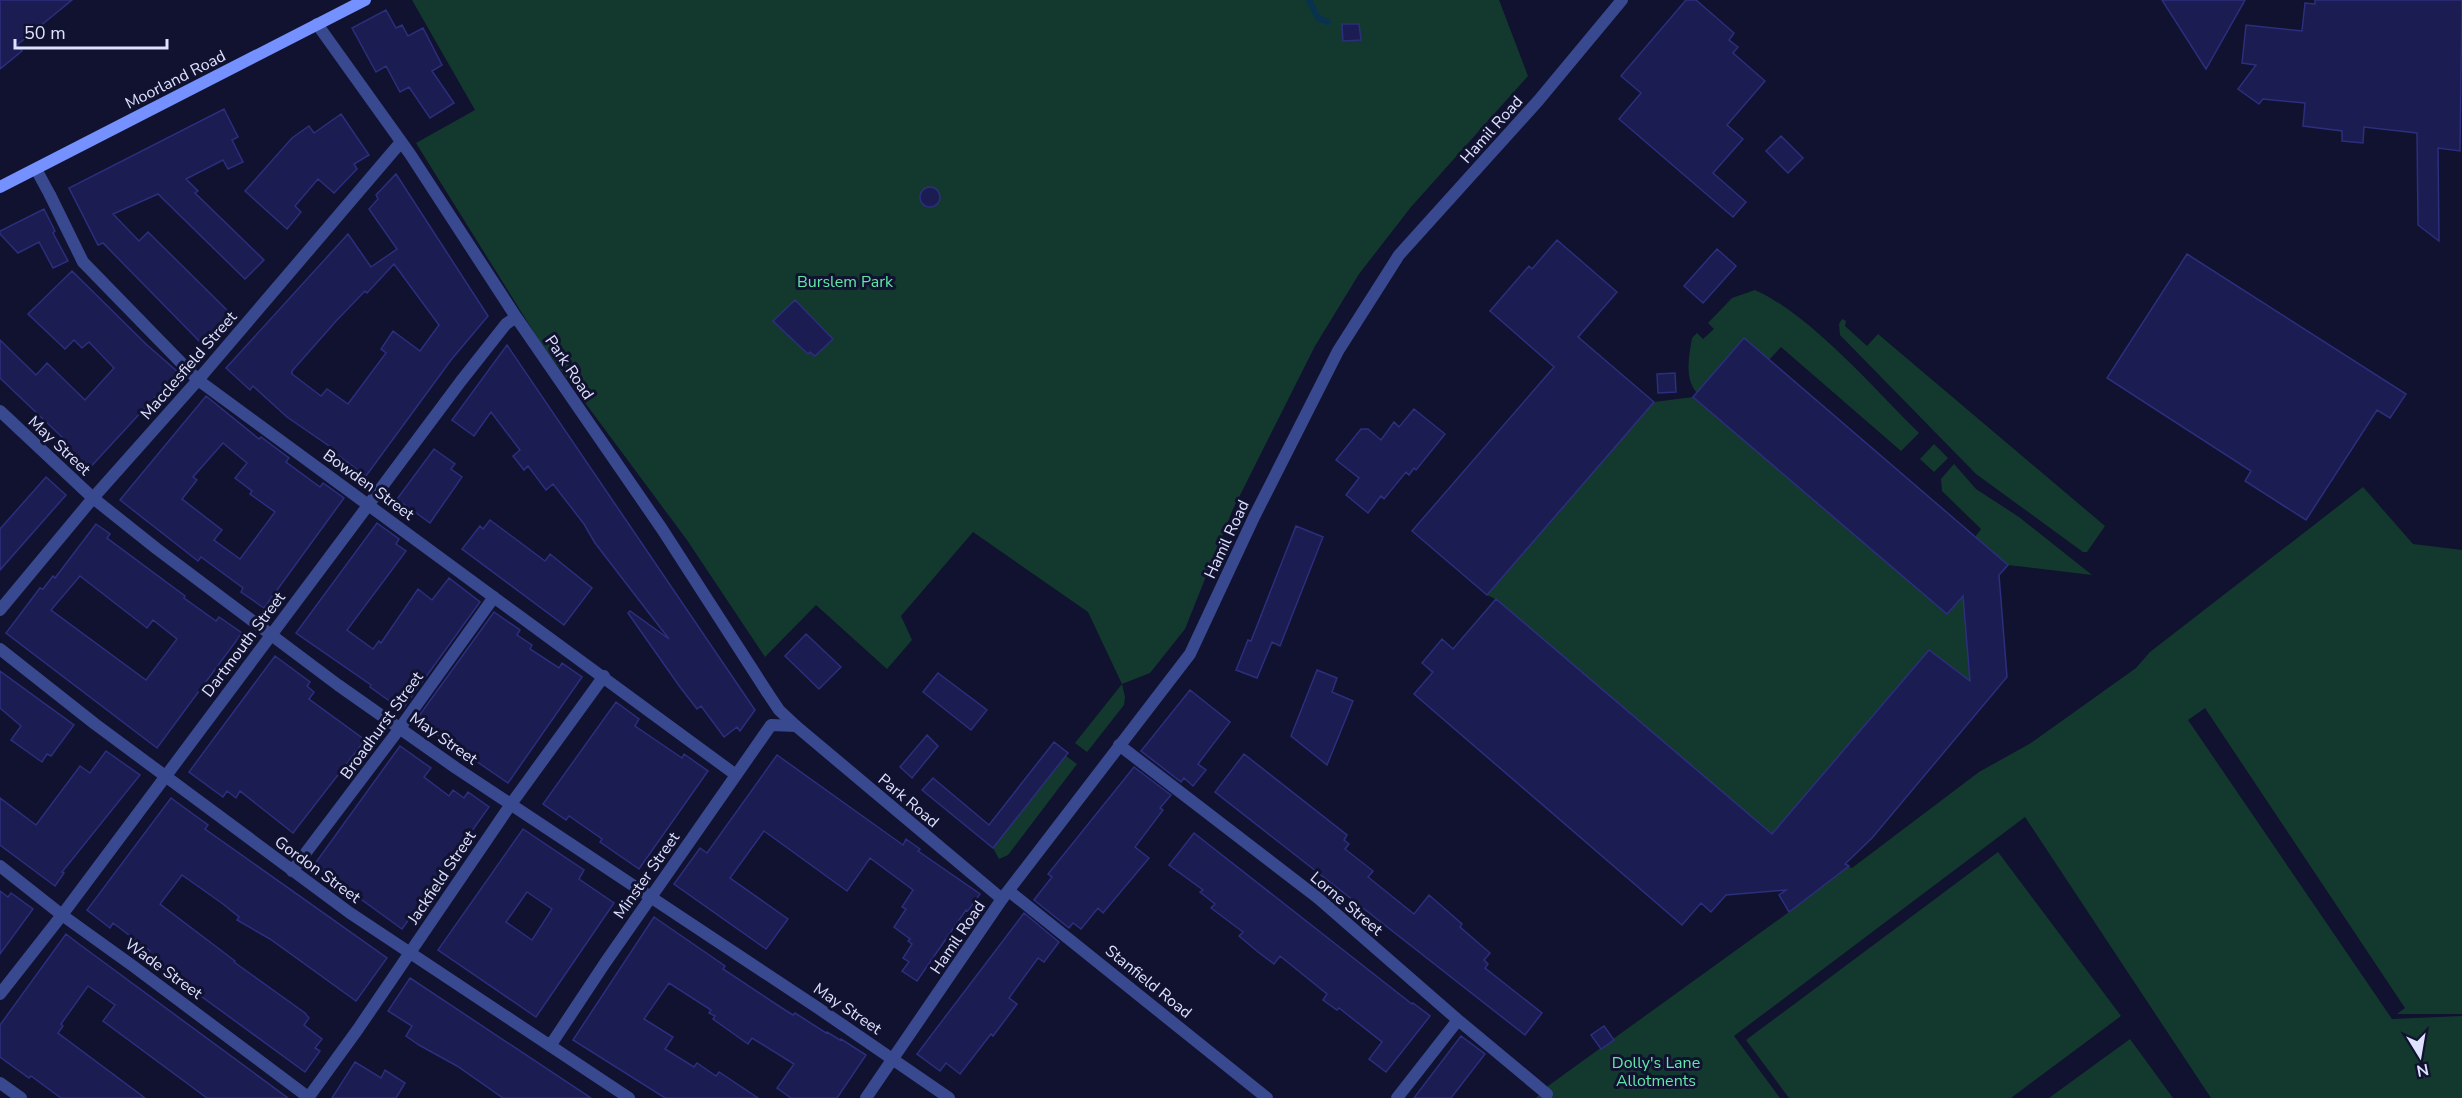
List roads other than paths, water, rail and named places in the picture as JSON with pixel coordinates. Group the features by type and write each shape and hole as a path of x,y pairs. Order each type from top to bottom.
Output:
{"main road":[{"name":"Moorland Road","path":"0,187 365,0"}],"street":[{"name":"Hamil Road","path":"866,1098 1005,895 1190,654 1257,511 1338,351 1399,255 1544,95 1622,0"},
{"name":"Park Road","path":"318,24 401,142 516,317 662,529 779,710 1005,895"},
{"name":"Macclesfield Street","path":"0,610 93,498 198,380 401,142"},
{"name":"Bowden Street","path":"36,169 82,262 198,380 736,775"},
{"name":"Dartmouth Street","path":"0,994 62,915 461,381 506,324 516,317"},
{"name":"May Street","path":"0,411 93,498 157,549 400,728 456,768 894,1059 949,1098"},
{"name":"Broadhurst Street","path":"292,871 400,728 494,597"},
{"name":"Gordon Street","path":"0,649 95,724 292,871 410,953 629,1098"},
{"name":"Jackfield Street","path":"308,1098 511,804 604,676"},
{"name":"Minster Street","path":"550,1046 771,725 796,726"},
{"name":"Lorne Street","path":"1119,745 1318,898 1547,1094"},
{"name":"Wade Street","path":"0,866 62,915 308,1098"},
{"name":"Stanfield Road","path":"1005,895 1267,1098"},
{"path":"1397,1098 1458,1020"},
{"path":"0,1083 21,1098"}],"waterway":[{"path":"1309,0 1318,18 1328,22"}],"park label":[{"name":"Burslem Park","path":"845,281"},
{"name":"Dolly's Lane Allotments","path":"1656,1071"}]}
